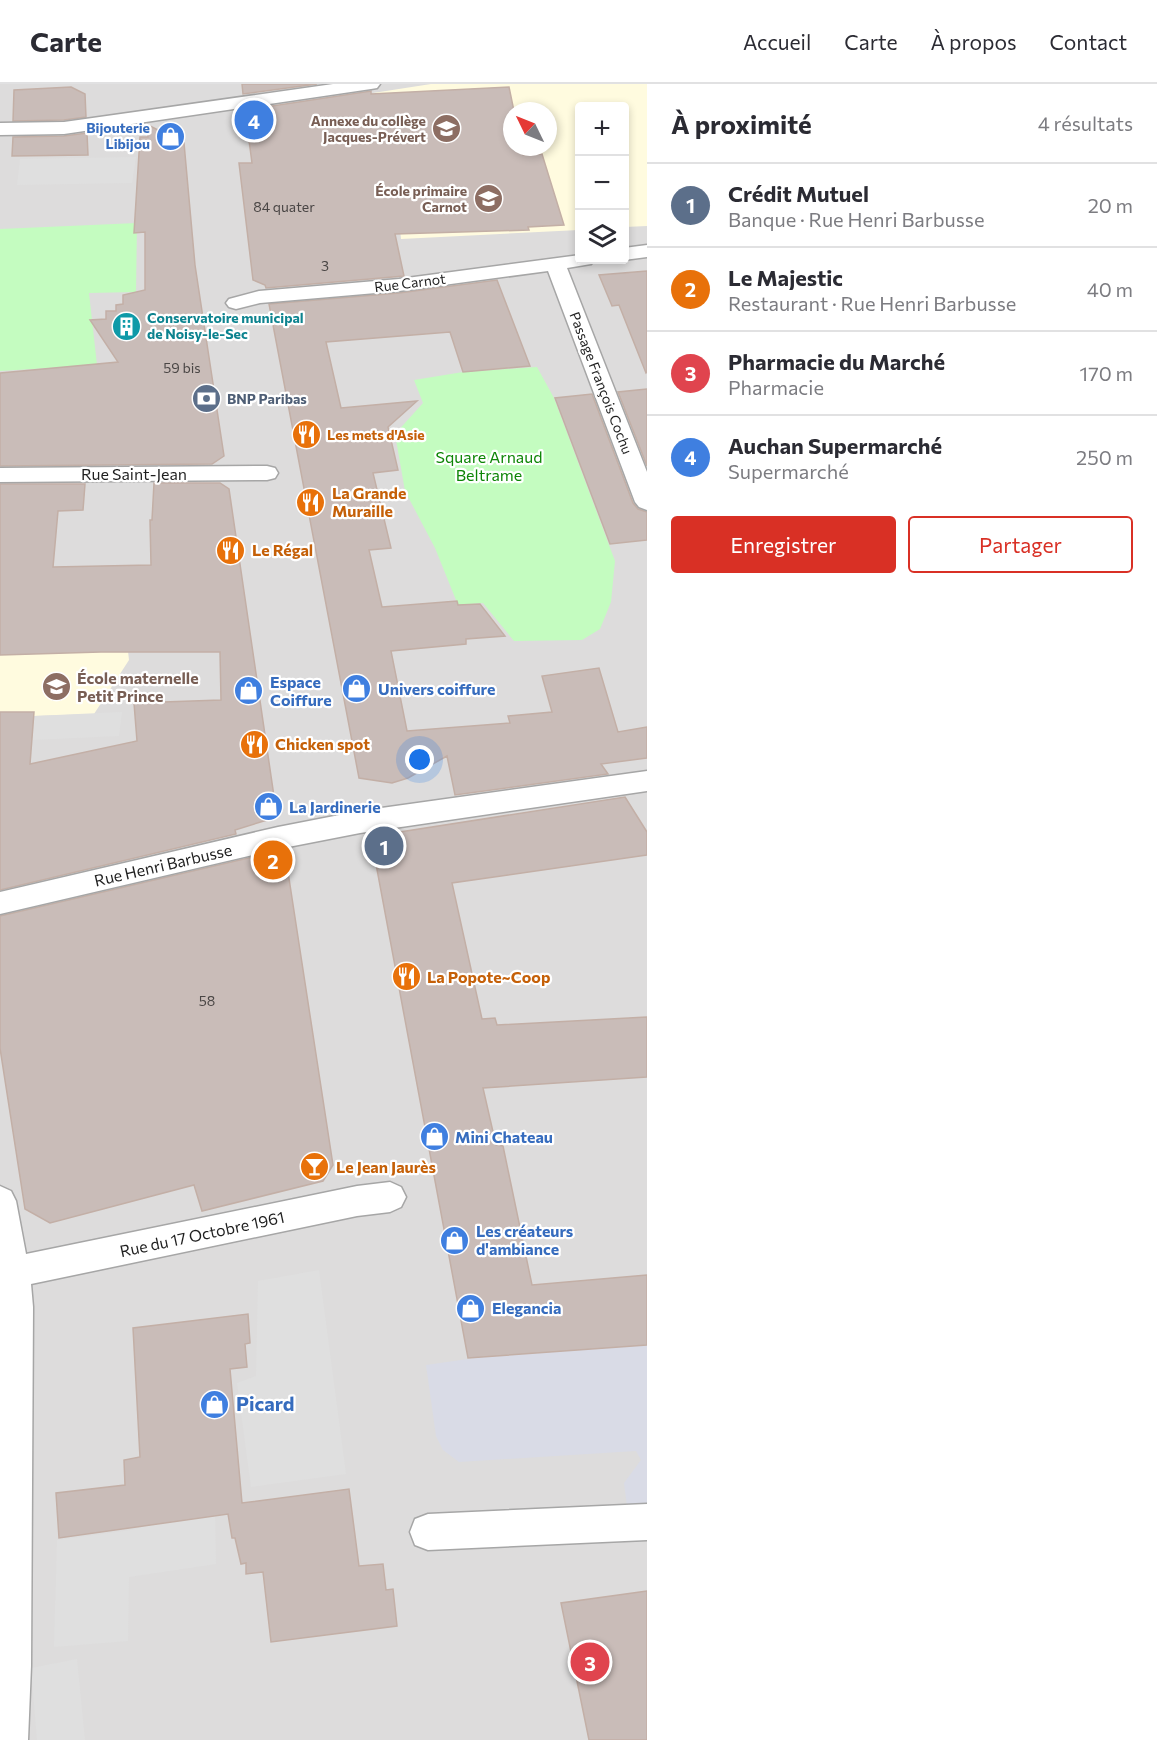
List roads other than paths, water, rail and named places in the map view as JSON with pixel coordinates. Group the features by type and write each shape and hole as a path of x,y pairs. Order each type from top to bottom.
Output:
{"street":[{"path":"0,129 64,128 211,98 371,84"},
{"path":"629,253 647,251"},
{"name":"Rue Carnot","path":"236,303 259,297 399,285 575,261"},
{"name":"Passage François Cochu","path":"555,264 647,502"},
{"name":"Rue Saint-Jean","path":"0,475 267,473"},
{"name":"Rue Henri Barbusse","path":"0,903 278,838 360,822 647,781"},
{"name":"Rue du 17 Octobre 1961","path":"7,1273 357,1201 390,1197"},
{"path":"0,1201 7,1273 16,1307 13,1630 8,1740"},
{"path":"428,1532 647,1522"}],"place":[{"name":"Auchan Supermarché","path":"254,120"},
{"name":"Annexe du collège Jacques-Prévert","path":"447,129"},
{"name":"Bijouterie Libijou","path":"171,136"},
{"name":"École primaire Carnot","path":"488,199"},
{"name":"Conservatoire municipal de Noisy-le-Sec","path":"126,326"},
{"name":"BNP Paribas","path":"206,399"},
{"name":"Les mets d'Asie","path":"306,435"},
{"name":"La Grande Muraille","path":"311,502"},
{"name":"Le Régal","path":"231,550"},
{"name":"École maternelle Petit Prince","path":"56,687"},
{"name":"Univers coiffure","path":"357,689"},
{"name":"Espace Coiffure","path":"249,691"},
{"name":"Chicken spot","path":"254,744"},
{"name":"La Jardinerie","path":"268,807"},
{"name":"Crédit Mutuel","path":"384,846"},
{"name":"Le Majestic","path":"273,860"},
{"name":"La Popote~Coop","path":"406,977"},
{"name":"Mini Chateau","path":"434,1137"},
{"name":"Le Jean Jaurès","path":"315,1167"},
{"name":"Les créateurs d'ambiance","path":"455,1240"},
{"name":"Elegancia","path":"471,1308"},
{"name":"Picard","path":"215,1404"},
{"name":"Pharmacie du Marché","path":"590,1662"}],"park label":[{"name":"Square Arnaud Beltrame","path":"489,466"}]}
